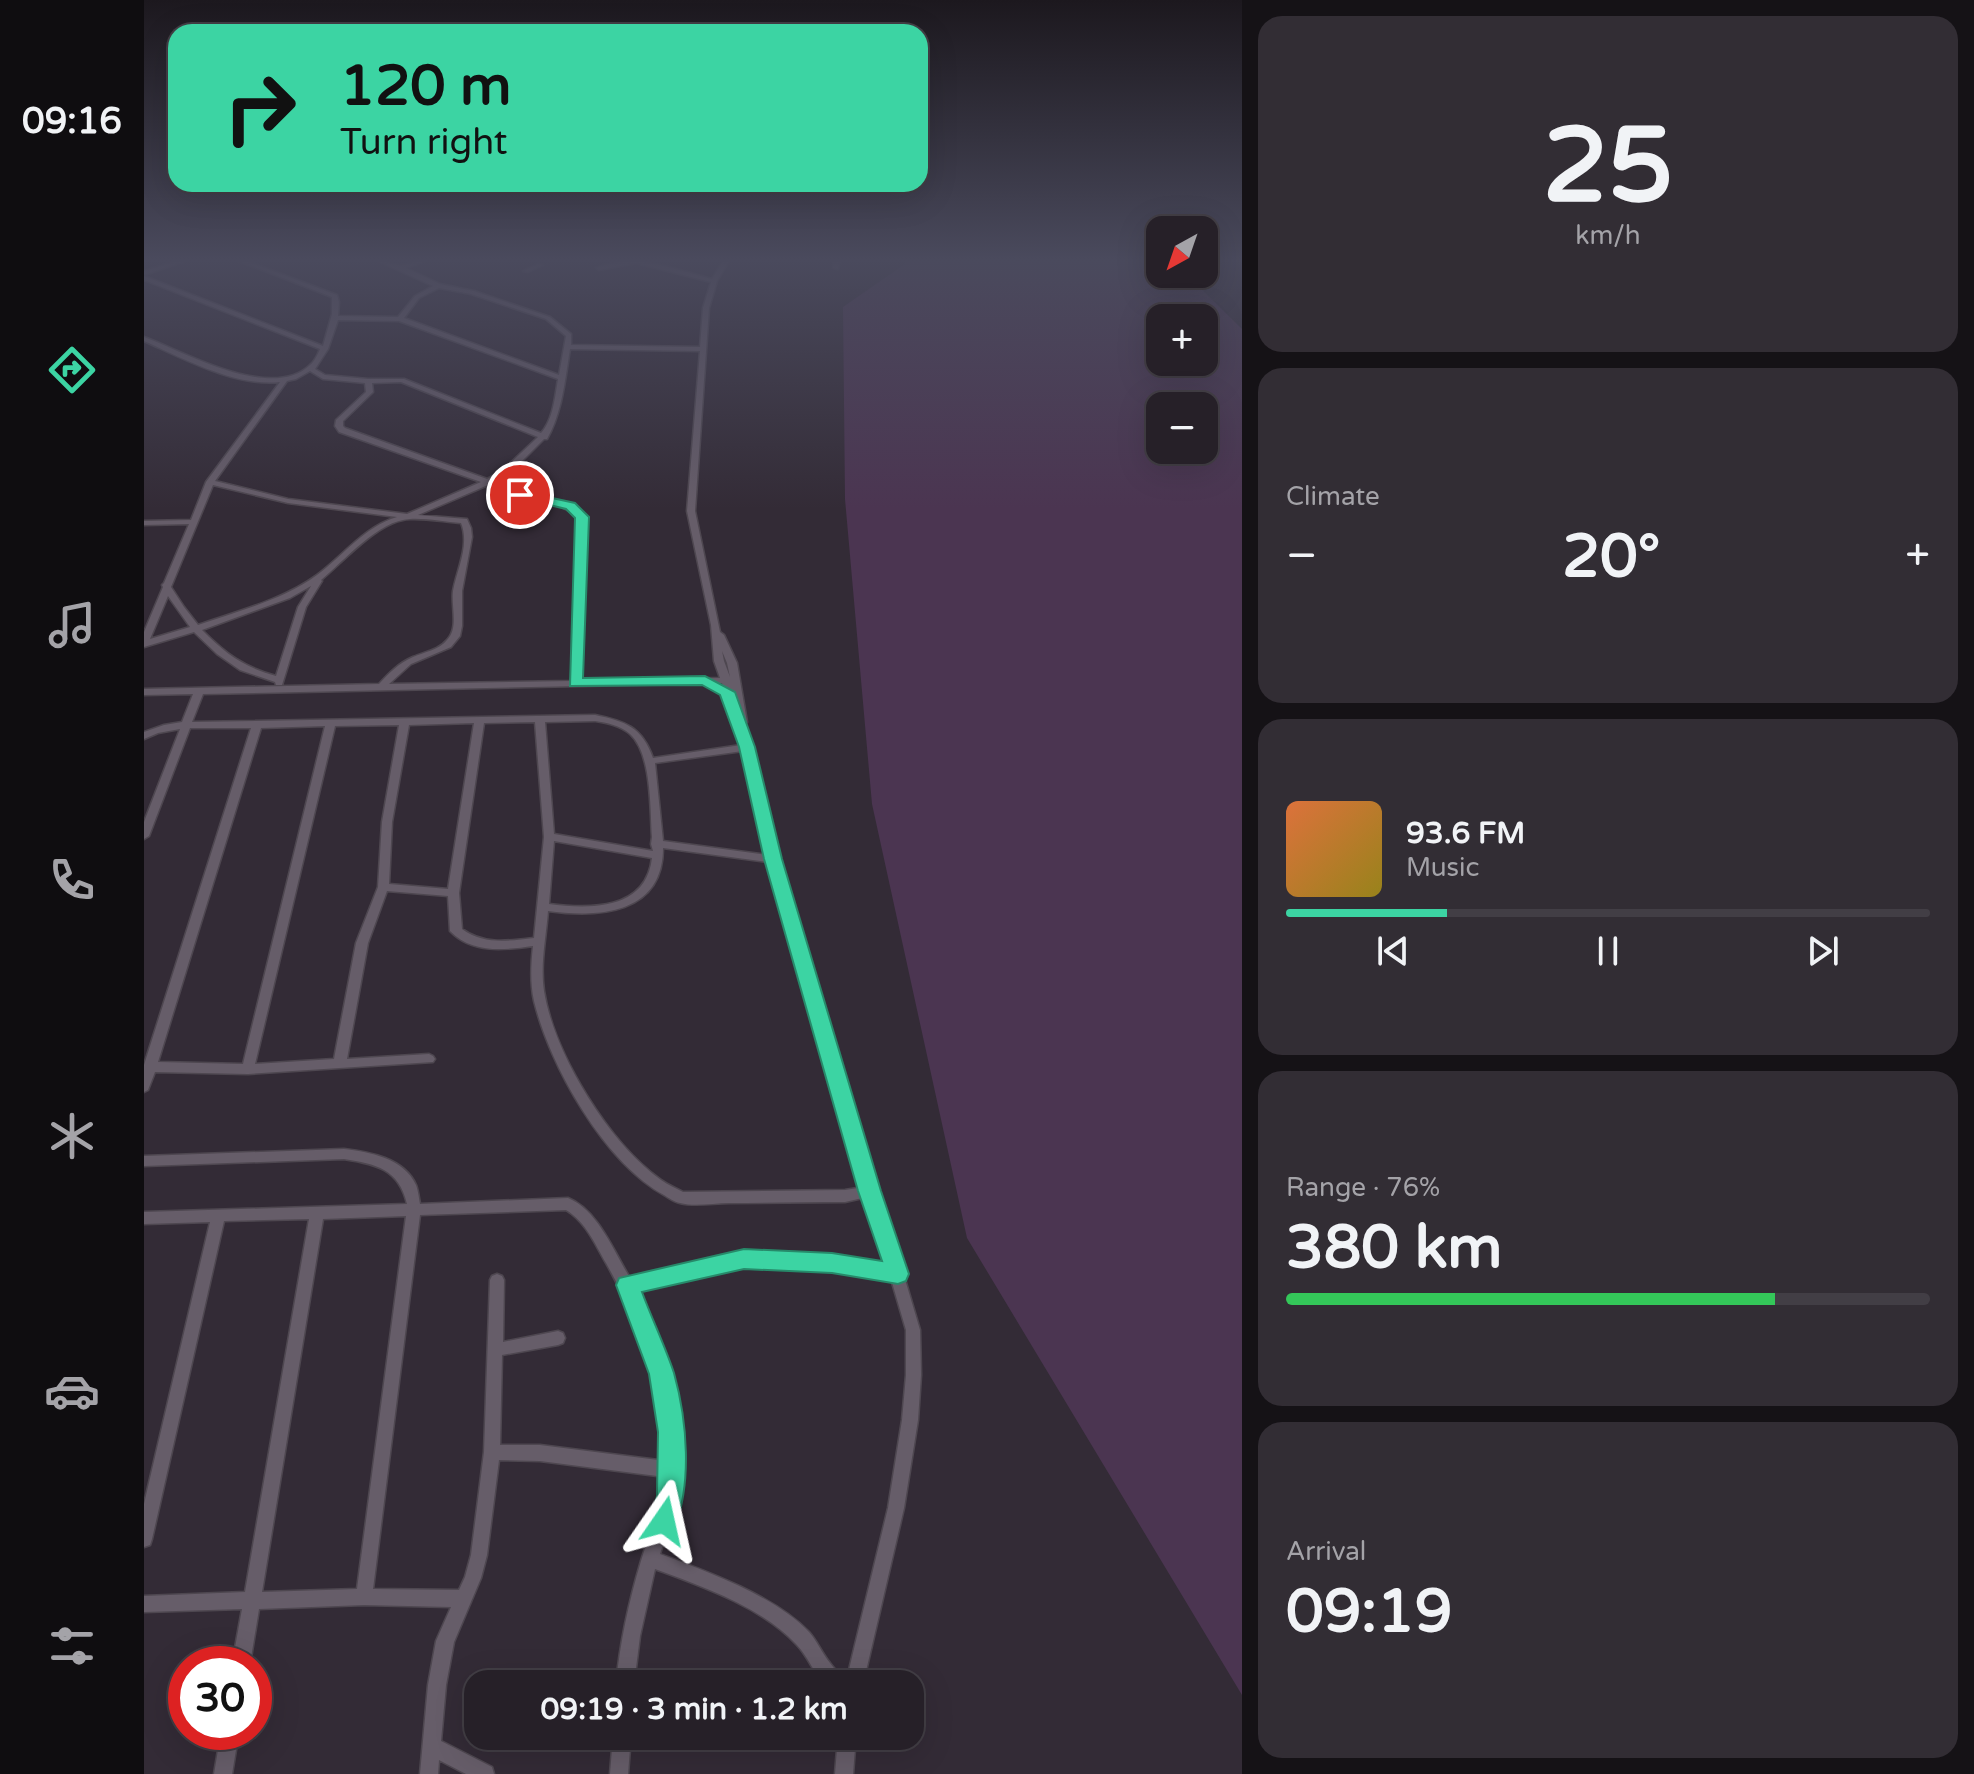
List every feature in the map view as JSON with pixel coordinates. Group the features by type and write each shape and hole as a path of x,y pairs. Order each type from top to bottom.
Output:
{"street":[{"path":"156,344 243,379 284,381 311,369 322,358 327,344"},
{"path":"312,344 325,349"},
{"path":"468,344 561,378"},
{"path":"144,644 287,596 320,577 366,536 506,472 544,437 553,423 569,344"},
{"path":"704,344 691,511 715,625 720,666 747,747 773,859 869,1191 898,1274 913,1330 915,1380 902,1473 857,1670"},
{"path":"569,347 704,349"},
{"path":"311,369 323,377 402,380 544,437"},
{"path":"144,644 210,482 284,381"},
{"path":"368,381 370,392"},
{"path":"384,381 340,420 342,430 520,495 571,506 582,517 576,683"},
{"path":"210,482 288,501 466,523 468,541 457,598 459,622 449,644 406,663 381,688"},
{"path":"144,523 192,522"},
{"path":"278,685 302,607 320,577"},
{"path":"166,585 173,601 228,658 278,685"},
{"path":"715,625 732,663 742,731"},
{"path":"705,681 720,666"},
{"path":"144,692 278,685 381,688 735,680"},
{"path":"705,681 727,692"},
{"path":"144,836 199,691"},
{"path":"144,736 156,730 186,726 595,718 623,725 641,739 650,761 657,865 647,887 620,905 589,913 543,907"},
{"path":"540,719 549,837 540,941 539,997 559,1056 572,1082 621,1150 657,1186 681,1198 820,1197 869,1191"},
{"path":"479,722 453,893 456,931 466,940 498,945 540,941"},
{"path":"248,1069 331,723"},
{"path":"340,1063 362,943 383,887 387,822 404,723"},
{"path":"144,1087 257,725"},
{"path":"650,761 747,747"},
{"path":"549,837 773,859"},
{"path":"383,887 453,893"},
{"path":"149,1067 248,1069 429,1059"},
{"path":"144,1161 344,1154 371,1158 395,1170 409,1185 414,1207 364,1597"},
{"path":"144,1218 568,1204 582,1212 627,1285 661,1374 671,1432 671,1496 650,1559 628,1670"},
{"path":"244,1646 317,1213"},
{"path":"144,1539 218,1216"},
{"path":"627,1285 744,1259 832,1263 898,1274"},
{"path":"429,1774 437,1685 445,1641 479,1555 492,1452 497,1280"},
{"path":"495,1350 558,1338"},
{"path":"492,1452 540,1453 673,1470"},
{"path":"650,1559 700,1576 799,1633 822,1670"},
{"path":"144,1604 364,1597 464,1599"},
{"path":"431,1746 485,1774"},
{"path":"223,1774 227,1750"},
{"path":"619,1774 621,1750"},
{"path":"844,1774 846,1750"}],"shaded area":[{"path":"843,344 1146,344 1146,376 1218,376 1218,344 1242,344 1242,1695 967,1238 872,804 845,499"}],"route":[{"path":"520,495 571,506 582,517 576,608 576,683 705,681 727,692 747,747 773,859 869,1191 898,1274 832,1263 744,1259 627,1285 661,1374 671,1432 671,1496 664,1521"}]}
